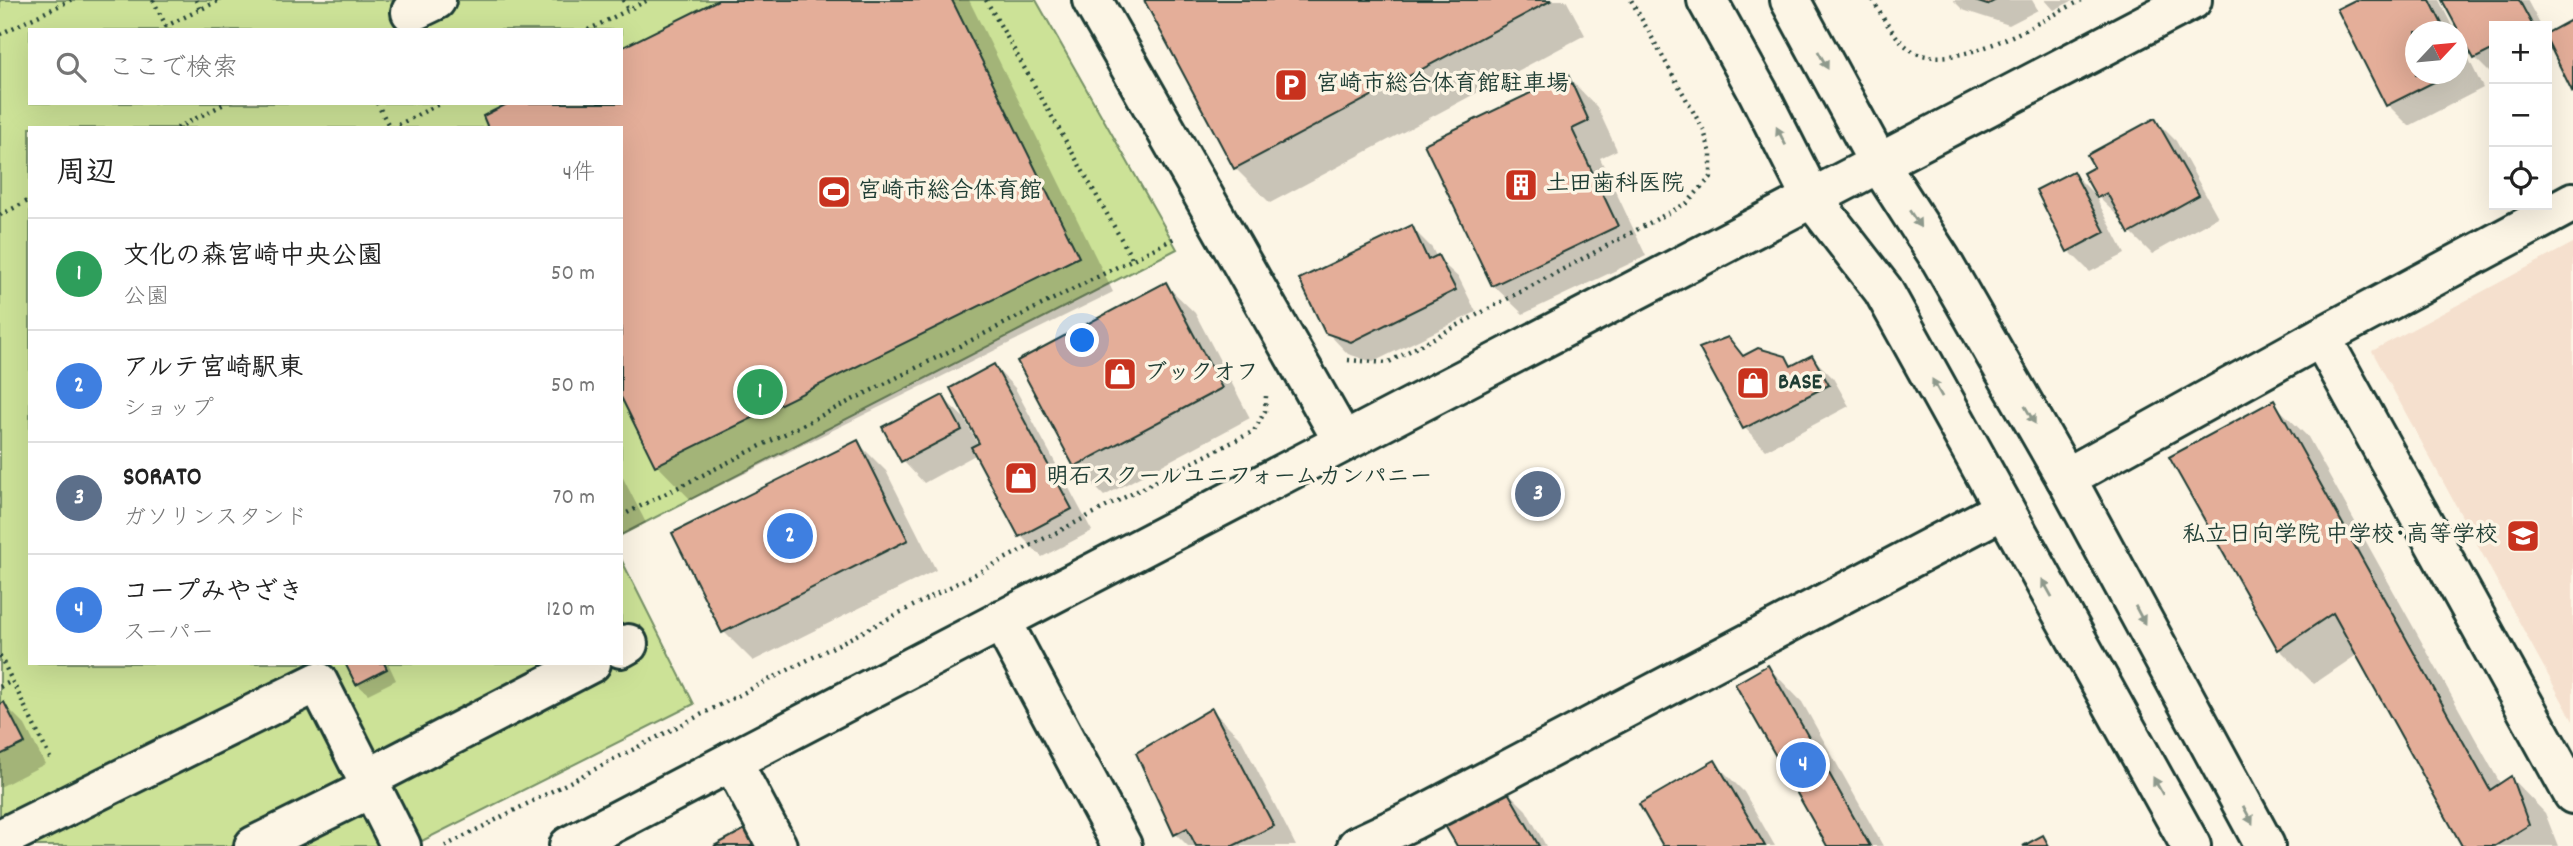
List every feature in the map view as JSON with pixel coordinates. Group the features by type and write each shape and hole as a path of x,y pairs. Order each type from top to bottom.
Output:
{"street":[{"path":"1092,0 1343,441"},
{"path":"1707,0 1758,92 1811,197 1883,290 2191,846"},
{"path":"1790,0 1878,162 1941,260 2066,478 2265,846"},
{"path":"569,846 2192,0"},
{"path":"2066,478 2573,202"},
{"path":"2321,337 2573,794"},
{"path":"1357,846 1420,833 2004,509"},
{"path":"1001,620 1122,846"},
{"path":"254,846 587,665"},
{"path":"0,839 318,682 401,846"},
{"path":"732,761 777,846"}],"path":[{"path":"0,34 71,0"},
{"path":"153,0 166,26 220,0"},
{"path":"196,0 200,10"},
{"path":"623,0 628,10"},
{"path":"592,28 648,0"},
{"path":"986,0 1133,260"},
{"path":"1343,359 1352,362 1387,363 1687,203 1711,177 1711,154 1704,131 1631,0"},
{"path":"1873,0 1887,25 1905,44 1920,55 1944,56 1984,48 2082,0"},
{"path":"181,126 222,105"},
{"path":"378,105 390,126"},
{"path":"395,126 437,105"},
{"path":"0,215 28,201"},
{"path":"623,515 1186,232"},
{"path":"444,846 1254,431 1265,411 1266,390"},
{"path":"0,656 50,758"},
{"path":"0,687 12,681"}],"shaded area":[{"name":"私立日向学院 中学校･高等学校","path":"2573,243 2573,721 2372,351"}],"green space":[{"path":"0,0 1036,0 1177,249 623,534 623,126 28,126 28,665 623,665 623,563 694,704 412,846 0,846"}],"building":[{"name":"宮崎市総合体育館","path":"718,0 952,0 1079,257 655,466 623,401 623,126 487,126 483,116 505,105 623,105 623,47"},
{"name":"宮崎市総合体育館駐車場","path":"1144,0 1552,0 1234,169"},
{"path":"1972,0 1996,0 1987,5"},
{"path":"2355,0 2430,0 2440,21 2405,21 2405,84 2430,84 2386,106 2337,9"},
{"path":"2442,0 2519,0 2530,21 2489,21 2489,52 2474,59 2468,48 2468,21 2453,21"},
{"path":"2573,19 2573,93 2552,50 2552,30"},
{"name":"土田歯科医院","path":"1568,75 1589,121 1572,129 1618,226 1492,286 1424,144"},
{"path":"2155,118 2199,195 2129,234 2107,193 2097,198 2083,173 2094,167 2087,155"},
{"path":"2073,171 2105,232 2067,252 2036,190"},
{"path":"1412,225 1428,260 1438,255 1456,290 1351,342 1325,333 1299,279"},
{"name":"ブックオフ","path":"1166,282 1222,388 1074,467 1017,361"},
{"path":"1728,337 1743,356 1758,348 1786,356 1791,366 1812,355 1829,385 1743,429 1699,348"},
{"name":"明石スクールユニフォームカンパニー","path":"994,364 1072,509 1019,537 971,447 979,443 950,388"},
{"path":"943,395 962,430 901,462 882,427"},
{"path":"2274,400 2490,790 2511,776 2529,825 2495,846 2462,846 2333,613 2278,650 2169,457"},
{"path":"858,440 908,540 722,633 672,533"},
{"path":"346,665 385,665 387,669 356,685"},
{"path":"1768,665 1870,846 1827,846 1735,684"},
{"path":"4,702 25,743 0,755 0,704"},
{"path":"1212,708 1274,826 1233,846 1196,846 1187,828 1174,835 1136,753"},
{"path":"1715,760 1765,846 1663,846 1639,804"},
{"path":"1505,787 1539,846 1457,846 1443,822"},
{"path":"747,828 755,846 714,846"},
{"path":"2043,835 2049,846 2023,846"}],"place":[{"name":"宮崎市総合体育館駐車場","path":"1291,85"},
{"name":"土田歯科医院","path":"1521,185"},
{"name":"宮崎市総合体育館","path":"834,192"},
{"name":"ブックオフ","path":"1120,374"},
{"name":"BASE","path":"1753,383"},
{"name":"文化の森宮崎中央公園","path":"760,392"},
{"name":"明石スクールユニフォームカンパニー","path":"1021,478"},
{"name":"SORATO","path":"1538,494"},
{"name":"アルテ宮崎駅東","path":"790,536"},
{"name":"私立日向学院 中学校･高等学校","path":"2523,536"},
{"name":"コープみやざき","path":"1803,765"}]}
